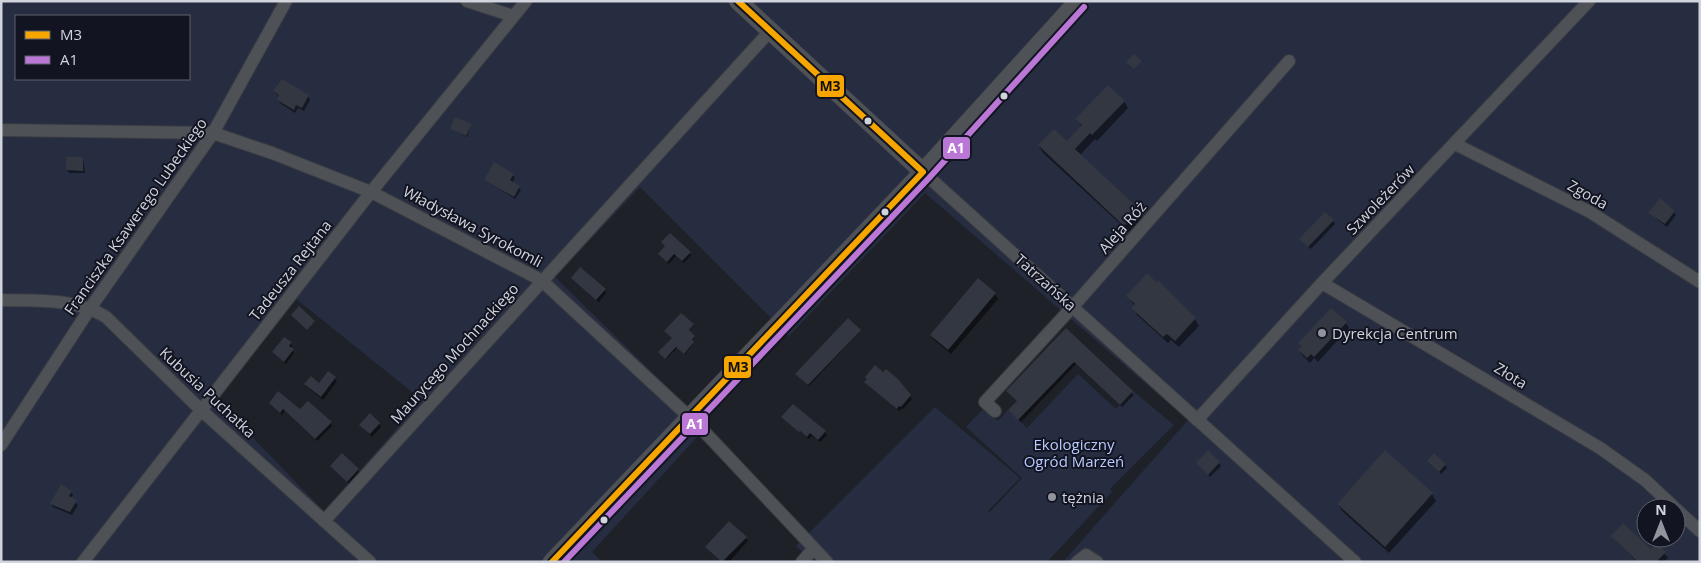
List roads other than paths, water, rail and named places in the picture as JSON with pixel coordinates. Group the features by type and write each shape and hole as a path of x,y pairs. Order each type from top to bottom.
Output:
{"street":[{"name":"Franciszka Ksawerego Lubeckiego","path":"1,445 91,307 213,133 286,1"},
{"path":"468,1 513,16"},
{"name":"Tadeusza Rejtana","path":"83,562 371,192 526,1"},
{"name":"Tatrzańska","path":"738,1 923,172 1355,562"},
{"path":"552,562 923,172 1078,1"},
{"name":"Szwoleżerów","path":"1197,420 1322,283 1589,1"},
{"name":"Maurycego Mochnackiego","path":"324,521 541,280 770,31"},
{"name":"Aleja Róż","path":"995,411 985,402 1073,306 1289,62"},
{"name":"Władysława Syrokomli","path":"1,130 213,133 272,153 371,192 541,280 690,417 827,562"},
{"name":"Zgoda","path":"1455,144 1590,212 1700,282"},
{"name":"Złota","path":"1322,283 1600,448 1645,480 1665,498"},
{"name":"Kubusia Puchatka","path":"1,300 63,303 91,307 106,317 202,411 370,562"},
{"name":"Złota","path":"1686,518 1700,531"},
{"path":"802,562 814,548"},
{"path":"1081,558 1097,562"}],"place":[{"name":"Dyrekcja Centrum","path":"1322,333"},
{"name":"tężnia","path":"1052,497"}],"park label":[{"name":"Ekologiczny Ogród Marzeń","path":"1074,452"}]}
